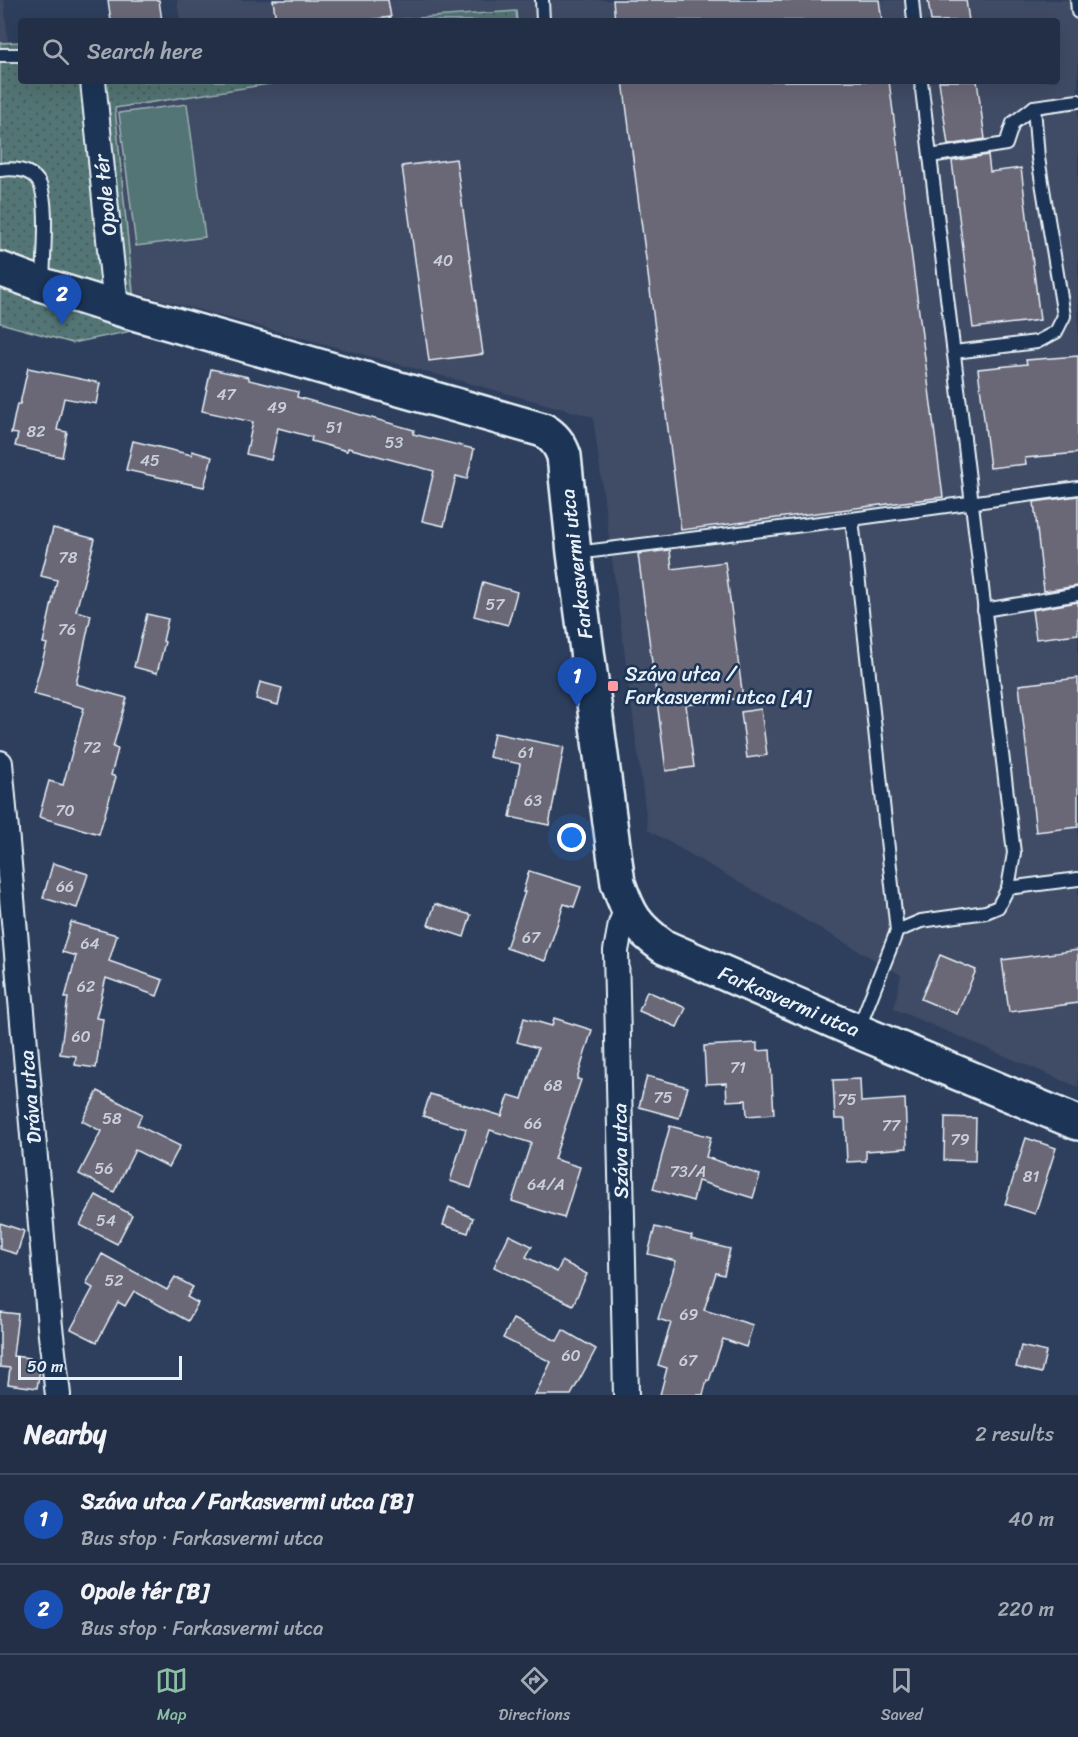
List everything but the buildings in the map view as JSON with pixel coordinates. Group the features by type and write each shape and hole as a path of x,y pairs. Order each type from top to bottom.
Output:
{"street":[{"name":"Opole tér","path":"93,84 116,308"},
{"name":"Farkasvermi utca","path":"0,269 116,308 543,430 551,435 558,442 564,456 574,553 618,883 627,908 636,924 664,947 1078,1123"},
{"name":"Dráva utca","path":"0,763 58,1395"},
{"name":"Száva utca","path":"626,1395 616,951 621,924 627,908"}],"lane":[{"path":"542,0 543,18"},
{"path":"912,0 914,18"},
{"path":"1077,0 1078,12"},
{"path":"0,55 18,55"},
{"path":"897,931 921,921 986,912 998,907 1008,888 1014,853 921,84"},
{"path":"930,156 1006,144 1013,123 1034,107 1078,101"},
{"path":"954,352 1037,342 1056,332 1064,316 1038,158 1034,107"},
{"path":"0,170 15,168 33,175 40,183 45,206 43,285"},
{"path":"574,553 852,519 1078,488"},
{"path":"852,519 897,931 857,1031"},
{"path":"984,610 1078,594"},
{"path":"1008,888 1078,879"}],"shaded area":[{"path":"0,0 4,0 8,43 0,43"},
{"path":"177,0 1078,0 1078,1087 894,1009 901,975 648,830 593,417 133,292 115,108 270,84 1060,84 1060,18 517,18 516,11 418,18 180,18"}],"green space":[{"path":"516,11 517,18 418,18"},
{"path":"18,42 18,84 270,84 115,108 133,292 132,331 72,343 0,323 0,43"},
{"path":"187,104 205,237 136,246 119,113"}],"place":[{"name":"Opole tér [B]","path":"62,325"},
{"name":"Száva utca / Farkasvermi utca [A]","path":"613,686"},
{"name":"Száva utca / Farkasvermi utca [B]","path":"577,707"}]}
